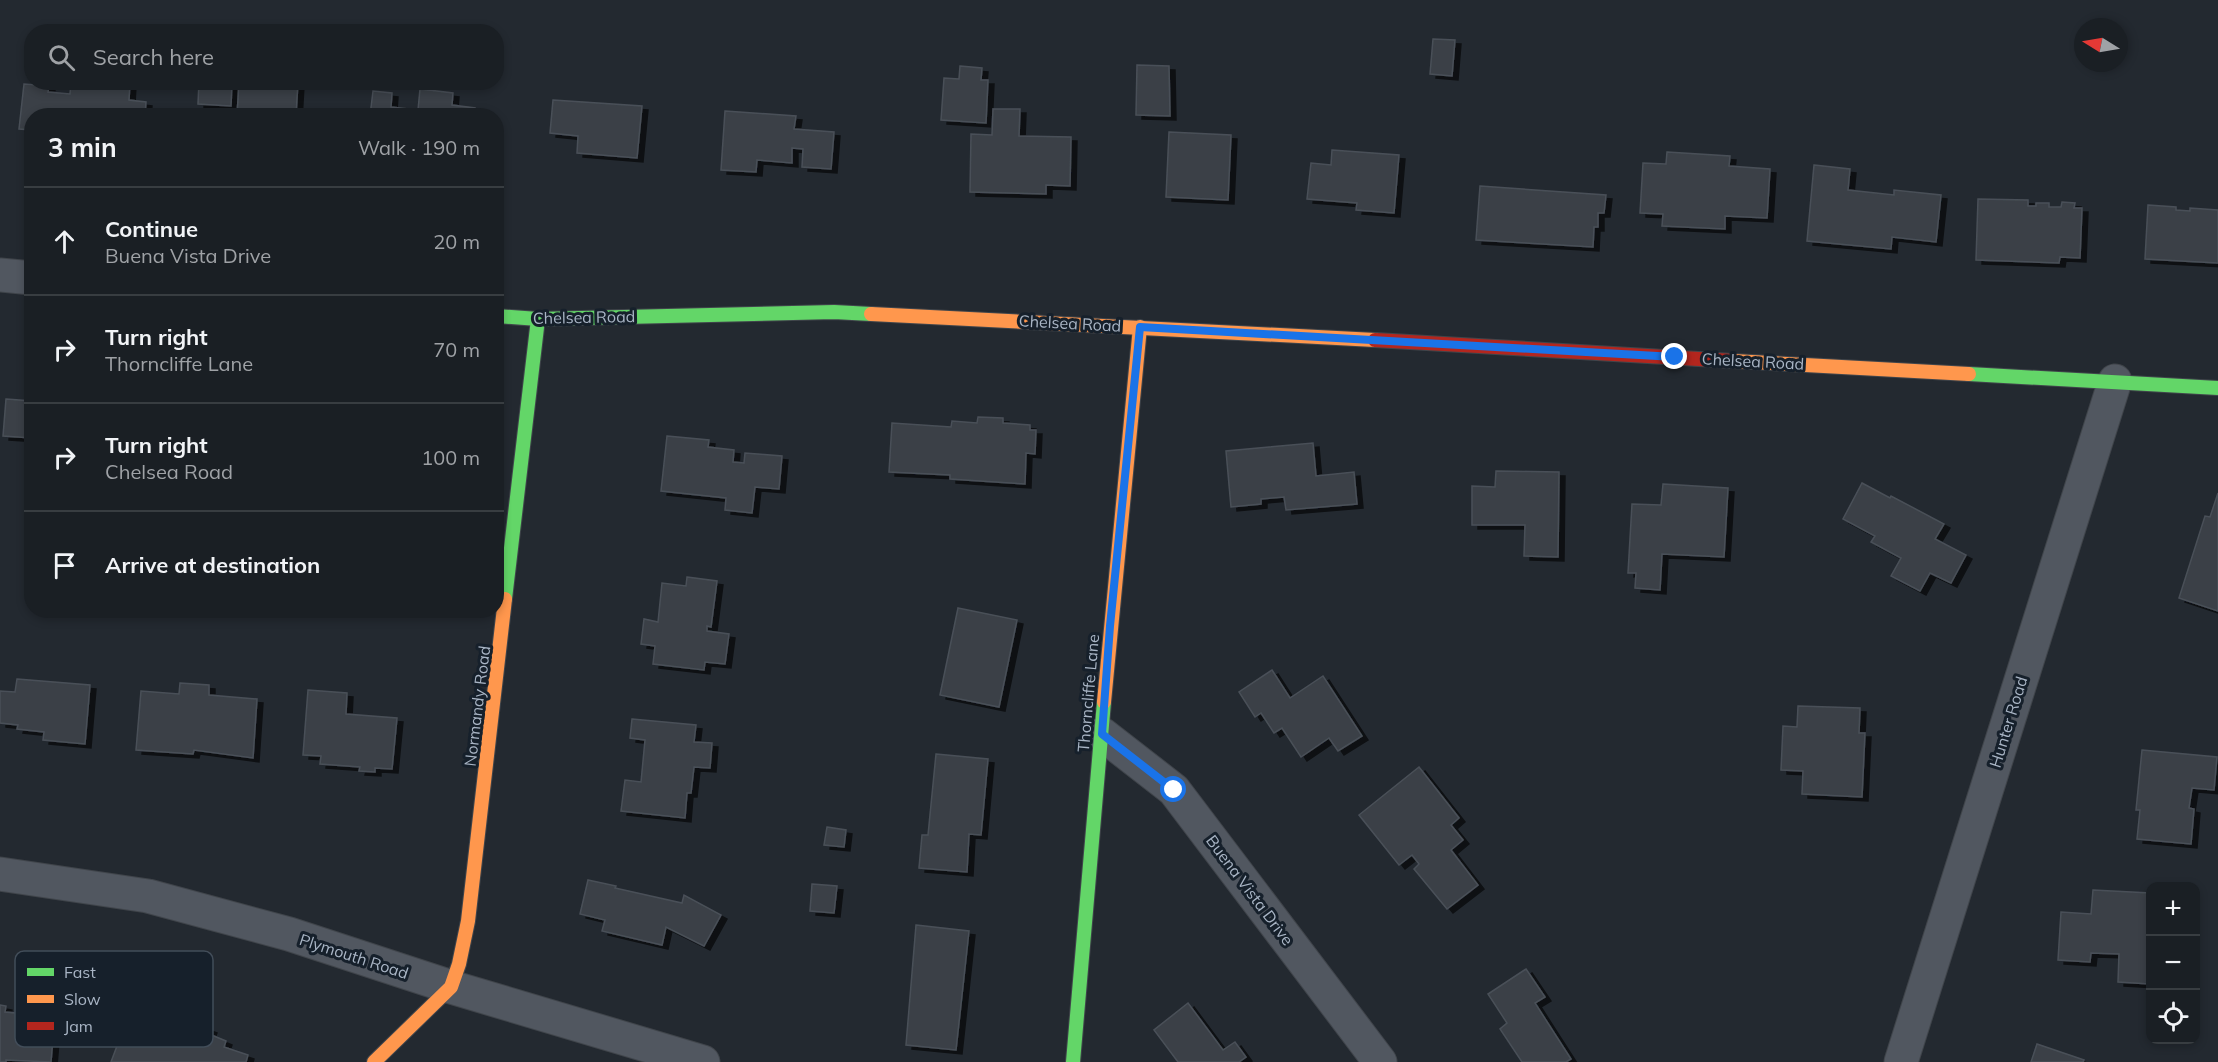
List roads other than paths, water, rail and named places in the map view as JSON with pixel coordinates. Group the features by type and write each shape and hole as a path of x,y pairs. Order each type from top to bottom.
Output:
{"street":[{"path":"0,275 24,277"},
{"name":"Chelsea Road","path":"504,317 538,319 834,312 1140,327 2218,388"},
{"name":"Normandy Road","path":"504,611 538,319"},
{"name":"Thorncliffe Lane","path":"1073,1062 1110,626 1140,327"},
{"name":"Hunter Road","path":"1901,1062 2115,381"},
{"name":"Normandy Road","path":"374,1062 451,987 459,964 468,921 503,618"},
{"name":"Buena Vista Drive","path":"1102,734 1174,790 1380,1062"},
{"name":"Plymouth Road","path":"0,874 148,896 289,934 451,987 703,1062"}]}
